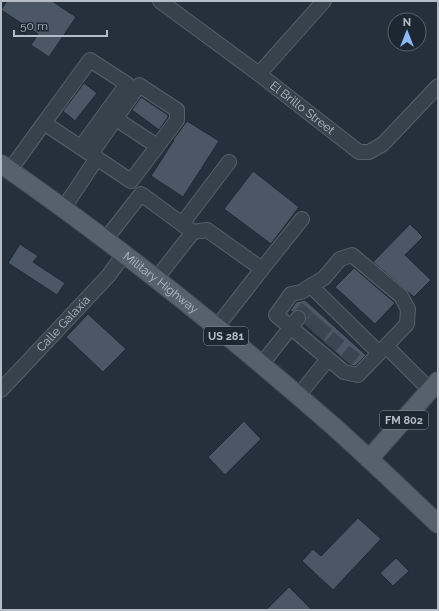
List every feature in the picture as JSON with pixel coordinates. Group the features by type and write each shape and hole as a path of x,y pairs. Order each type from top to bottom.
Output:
{"main road":[{"name":"Military Highway","path":"5,167 124,254 216,328 298,396 370,459 438,524"},
{"name":"FM 802","path":"370,459 434,386"}],"street":[{"name":"El Brillo Street","path":"160,1 259,74 360,152 369,152 383,144 438,86"},
{"path":"259,74 324,1"},
{"path":"5,167 44,123 90,60 127,84 90,153 63,209"},
{"path":"44,123 131,181 177,120 177,110 139,85 116,119 90,153"},
{"path":"116,119 157,146"},
{"path":"156,279 229,162"},
{"path":"105,240 142,194 188,228 207,230 262,269"},
{"path":"216,328 302,219"},
{"name":"Calle Galaxia","path":"1,390 109,274 124,254"},
{"path":"314,295 324,278 340,259 352,255 401,296 408,309 407,324 382,349 358,374 344,372 343,365 327,353 304,331 276,315 291,294 301,292 314,295 330,313 362,343 382,349 434,386"},
{"path":"261,366 304,331"},
{"path":"298,396 327,353"}],"building":[{"path":"7,1 52,1 76,17 49,57 31,45 38,34 1,10"},
{"path":"84,83 97,93 75,121 63,111"},
{"path":"141,97 168,115 159,130 132,110"},
{"path":"187,121 219,141 183,197 151,176 173,140"},
{"path":"253,171 299,207 271,244 224,209"},
{"path":"410,224 423,237 405,255 431,280 414,297 373,262"},
{"path":"20,244 38,256 33,262 65,283 57,295 8,263"},
{"path":"354,268 395,303 375,324 335,287"},
{"path":"305,300 366,355 355,366 350,365 304,324 306,319 304,312 299,310 292,312 290,311 296,302"},
{"path":"88,314 126,349 103,372 66,337"},
{"path":"244,421 261,439 225,475 208,457"},
{"path":"358,518 381,539 333,590 302,561 313,549 321,556"},
{"path":"396,558 409,571 393,586 380,573"},
{"path":"289,587 312,610 266,610"}],"tunnel":[{"path":"298,318 310,304"},
{"path":"309,328 321,314"},
{"path":"318,336 329,321"},
{"path":"330,347 342,333"},
{"path":"346,361 357,347"}]}
